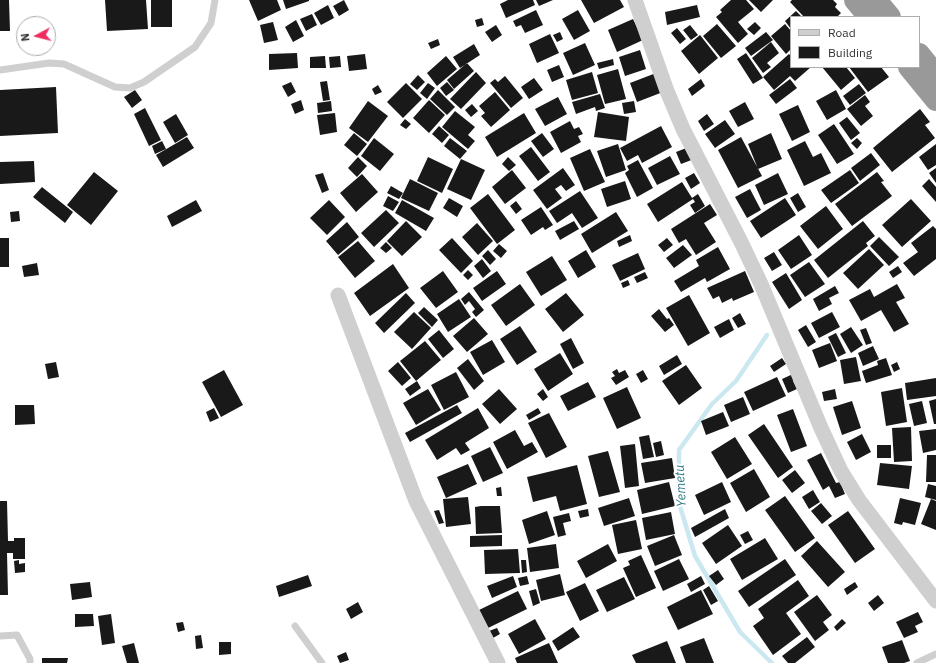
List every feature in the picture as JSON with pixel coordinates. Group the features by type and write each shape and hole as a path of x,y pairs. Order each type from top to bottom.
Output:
{"highway":[{"path":"855,0 867,16"},
{"path":"876,0 889,16"},
{"path":"920,55 936,76"},
{"path":"911,68 936,100"}],"street":[{"path":"635,0 667,91 680,123 742,242 762,284 821,428 841,471 860,500 936,601"},
{"path":"338,295 416,501 498,663"}],"lane":[{"path":"0,70 49,63 64,64 115,87 130,88 144,82 195,47 211,23 215,0"},
{"path":"295,626 322,663"},
{"path":"0,636 17,635 30,659 30,663"},
{"path":"917,663 936,654"}],"building":[{"path":"0,0 9,0 10,31 0,31"},
{"path":"105,0 146,0 148,29 107,31"},
{"path":"151,0 172,0 172,27 151,27"},
{"path":"249,0 277,0 281,10 258,21"},
{"path":"283,0 309,0 309,1 286,9"},
{"path":"344,0 349,10 339,16 333,6"},
{"path":"508,0 533,0 535,5 506,18 500,4"},
{"path":"536,0 553,0 539,6"},
{"path":"581,0 620,0 624,7 594,23"},
{"path":"731,0 746,0 754,9 738,22 748,34 738,43 716,17 722,12 720,10"},
{"path":"749,0 773,0 761,12"},
{"path":"792,0 833,0 837,4 835,7 841,13 838,16 803,16 790,2"},
{"path":"328,5 334,18 321,25 314,13"},
{"path":"697,5 700,17 667,25 665,12"},
{"path":"536,10 543,25 525,33 521,25 516,27 513,21"},
{"path":"578,10 590,31 574,40 562,19"},
{"path":"796,11 801,16 790,16"},
{"path":"312,14 317,25 306,31 300,19"},
{"path":"790,16 790,28 785,21"},
{"path":"482,18 484,25 477,27 475,20"},
{"path":"633,19 643,40 617,52 608,30"},
{"path":"296,20 304,36 293,42 285,27"},
{"path":"273,22 278,40 264,43 260,25"},
{"path":"755,22 761,28 754,35 747,29"},
{"path":"717,24 736,46 721,58 703,36"},
{"path":"785,24 790,30 790,50 786,54 771,36"},
{"path":"496,25 502,35 492,42 485,32"},
{"path":"690,25 698,35 691,40 683,30"},
{"path":"677,28 686,39 680,44 671,33"},
{"path":"560,32 563,39 557,42 553,35"},
{"path":"766,32 773,40 751,56 745,48"},
{"path":"550,34 559,53 537,63 529,44"},
{"path":"700,35 718,58 699,74 681,51"},
{"path":"438,39 440,45 431,49 428,43"},
{"path":"771,42 779,53 767,63 771,67 763,73 752,58"},
{"path":"585,43 595,65 573,75 563,53"},
{"path":"474,44 480,55 460,68 453,57"},
{"path":"640,50 646,69 625,76 619,57"},
{"path":"297,53 298,68 269,70 269,54"},
{"path":"746,53 763,78 753,84 737,59"},
{"path":"365,54 367,69 349,71 347,56"},
{"path":"789,54 790,68 810,68 795,81 790,76 774,90 763,77"},
{"path":"325,56 326,68 310,68 310,57"},
{"path":"340,56 341,67 330,68 329,57"},
{"path":"446,56 457,69 437,86 427,73"},
{"path":"613,59 614,65 599,69 597,63"},
{"path":"467,63 474,71 454,89 447,80"},
{"path":"559,65 564,77 552,82 547,70"},
{"path":"823,68 847,68 855,78 841,90"},
{"path":"850,68 882,68 889,77 868,92"},
{"path":"618,69 626,99 605,104 597,75"},
{"path":"476,72 486,83 461,109 450,99"},
{"path":"592,72 598,93 572,100 566,80"},
{"path":"656,73 663,92 637,102 630,83"},
{"path":"418,75 425,82 417,90 410,84"},
{"path":"505,76 523,98 511,108 490,83 495,79 498,82"},
{"path":"534,78 543,90 529,99 521,87"},
{"path":"701,79 705,86 692,96 688,89"},
{"path":"790,79 797,88 776,104 769,95"},
{"path":"327,81 330,100 323,101 320,82"},
{"path":"291,82 296,92 288,97 282,86"},
{"path":"447,82 454,90 446,96 440,88"},
{"path":"406,83 422,99 403,118 387,102"},
{"path":"428,83 435,88 427,99 420,93"},
{"path":"859,84 866,93 850,105 843,96"},
{"path":"378,85 382,92 375,95 372,89"},
{"path":"56,87 58,133 0,136 0,90"},
{"path":"135,90 142,100 132,108 124,97"},
{"path":"438,90 455,107 447,115 430,99"},
{"path":"836,90 846,109 827,120 816,101"},
{"path":"495,92 510,110 491,127 481,116 485,113 479,106"},
{"path":"600,94 605,108 596,111 595,107 576,114 572,102"},
{"path":"865,95 870,102 865,106 873,116 861,126 847,109"},
{"path":"558,97 567,114 545,126 535,109"},
{"path":"301,100 304,110 295,114 291,104"},
{"path":"429,100 445,115 429,133 413,118"},
{"path":"331,101 332,111 318,113 317,103"},
{"path":"368,101 388,116 368,142 349,128"},
{"path":"634,101 636,112 624,114 622,103"},
{"path":"745,102 754,119 738,127 729,111"},
{"path":"472,104 478,111 471,117 465,110"},
{"path":"798,105 810,132 792,141 779,114"},
{"path":"145,108 161,140 149,146 134,114"},
{"path":"920,109 930,122 925,125 935,138 892,172 873,148"},
{"path":"455,111 475,127 468,135 475,141 468,149 442,127"},
{"path":"598,112 629,117 626,141 594,137"},
{"path":"335,113 337,132 320,135 317,115"},
{"path":"524,113 536,133 497,157 485,137"},
{"path":"176,114 188,135 175,143 163,122"},
{"path":"707,114 714,124 704,131 698,121"},
{"path":"847,117 860,133 851,140 839,123"},
{"path":"405,119 411,124 406,129 400,125"},
{"path":"725,120 735,134 715,148 705,134"},
{"path":"570,121 574,129 579,127 583,134 578,136 581,142 561,153 550,132"},
{"path":"834,124 854,154 837,164 818,135"},
{"path":"439,126 449,135 442,143 432,134"},
{"path":"661,126 672,147 642,163 638,155 627,161 620,148"},
{"path":"354,133 367,144 357,156 344,145"},
{"path":"542,133 554,149 543,157 531,141"},
{"path":"771,133 782,159 758,169 748,144"},
{"path":"187,137 194,148 163,167 156,155"},
{"path":"741,137 762,176 738,188 718,150"},
{"path":"374,138 394,154 380,171 361,156"},
{"path":"450,138 467,151 460,159 444,146"},
{"path":"857,138 862,143 857,149 851,143"},
{"path":"162,141 166,149 155,154 152,146"},
{"path":"805,141 813,157 821,153 831,173 804,186 787,150"},
{"path":"618,144 626,170 606,177 597,151"},
{"path":"936,144 936,165 928,170 919,157"},
{"path":"531,147 550,172 538,181 519,156"},
{"path":"689,147 694,159 681,164 676,152"},
{"path":"590,149 605,182 584,191 570,158"},
{"path":"871,153 880,165 860,181 851,168"},
{"path":"670,156 680,174 657,185 648,168"},
{"path":"358,157 367,166 357,177 348,168"},
{"path":"428,157 453,169 442,193 417,181"},
{"path":"508,157 516,165 509,171 502,164"},
{"path":"461,159 485,170 471,200 447,189"},
{"path":"638,160 653,188 637,197 625,173 629,170 627,166"},
{"path":"34,161 35,182 0,184 0,162"},
{"path":"563,168 575,185 566,191 561,185 555,189 562,198 547,209 533,190"},
{"path":"936,168 936,183 929,173"},
{"path":"512,170 526,188 505,204 492,187"},
{"path":"850,170 859,183 831,203 821,190"},
{"path":"94,172 118,191 91,225 67,205"},
{"path":"877,172 884,181 881,182 892,196 852,226 835,204"},
{"path":"323,173 329,190 322,193 315,175"},
{"path":"694,173 700,183 691,189 685,178"},
{"path":"778,173 788,194 764,205 755,185"},
{"path":"362,174 378,192 356,212 340,193"},
{"path":"410,179 438,193 429,211 401,198"},
{"path":"929,179 936,187 936,202 922,186"},
{"path":"625,181 631,199 607,207 601,189"},
{"path":"682,182 692,198 698,194 705,206 695,213 690,205 695,202 693,199 658,222 647,204"},
{"path":"391,186 403,193 399,199 387,193"},
{"path":"42,187 73,212 65,223 33,197"},
{"path":"750,189 761,210 747,218 735,197"},
{"path":"580,191 598,218 582,228 572,213 557,223 549,211"},
{"path":"798,193 806,207 798,212 790,198"},
{"path":"488,194 515,230 497,244 470,208"},
{"path":"388,196 399,202 393,211 383,206"},
{"path":"449,198 463,206 457,217 443,208"},
{"path":"785,198 796,215 761,238 750,221"},
{"path":"911,199 931,221 902,247 882,225"},
{"path":"196,200 202,211 172,227 167,216"},
{"path":"329,200 345,217 327,235 310,218"},
{"path":"402,200 434,218 426,231 395,213"},
{"path":"516,201 522,209 516,214 510,206"},
{"path":"710,204 717,215 704,223 716,242 696,255 686,239 679,243 671,229"},
{"path":"826,206 843,229 818,249 800,226"},
{"path":"541,207 553,225 545,230 543,227 531,235 521,220"},
{"path":"386,210 399,223 374,247 361,233"},
{"path":"19,211 20,221 11,222 10,212"},
{"path":"616,212 628,231 592,253 581,234"},
{"path":"406,221 422,237 402,256 387,241"},
{"path":"574,221 579,229 560,240 555,231"},
{"path":"863,221 875,236 866,243 868,246 828,278 814,260"},
{"path":"347,222 359,237 338,255 326,241"},
{"path":"477,223 493,241 478,255 462,237"},
{"path":"933,226 936,229 936,259 914,276 903,263 918,252 911,243"},
{"path":"630,235 632,241 619,247 617,241"},
{"path":"799,235 812,255 791,269 778,250"},
{"path":"879,237 899,257 889,266 870,246"},
{"path":"0,238 9,238 9,267 0,267"},
{"path":"452,238 473,261 461,273 439,250"},
{"path":"667,238 673,245 664,252 658,245"},
{"path":"358,241 375,261 355,278 338,257"},
{"path":"386,242 392,248 386,253 380,248"},
{"path":"499,244 507,251 501,258 493,251"},
{"path":"683,245 692,255 674,268 666,258"},
{"path":"718,247 730,269 707,282 705,278 681,292 674,281 699,266 696,260"},
{"path":"869,249 884,265 858,289 843,273"},
{"path":"488,250 496,259 490,265 482,256"},
{"path":"586,250 596,267 578,278 568,261"},
{"path":"774,252 782,265 772,271 764,258"},
{"path":"638,253 645,269 620,281 612,265"},
{"path":"552,256 567,280 541,296 526,272"},
{"path":"482,259 491,271 483,278 474,266"},
{"path":"809,262 825,284 805,297 790,275"},
{"path":"37,263 39,275 24,277 22,266"},
{"path":"393,264 409,288 370,316 354,293"},
{"path":"898,266 902,272 893,278 889,272"},
{"path":"468,270 473,275 468,280 463,275"},
{"path":"443,271 458,292 436,308 420,288"},
{"path":"497,271 506,284 482,301 473,288"},
{"path":"745,271 754,292 733,301 732,298 722,303 719,296 713,299 707,288"},
{"path":"645,272 648,278 637,283 634,277"},
{"path":"786,273 802,300 789,309 772,282"},
{"path":"628,280 630,285 623,288 621,283"},
{"path":"520,284 535,305 506,326 491,305"},
{"path":"897,284 905,298 896,302 909,324 894,332 881,310 861,321 849,300 870,289 874,297"},
{"path":"835,286 839,293 829,298 832,304 819,311 813,299"},
{"path":"469,292 484,310 476,317 472,312 475,309 469,301 465,305 461,299"},
{"path":"406,293 415,303 384,333 375,323"},
{"path":"566,293 584,315 563,332 545,309"},
{"path":"689,295 710,333 688,346 666,308"},
{"path":"459,299 471,317 448,332 437,314"},
{"path":"424,307 438,320 432,327 418,313"},
{"path":"659,309 674,325 665,332 651,316"},
{"path":"414,312 431,328 412,349 394,332"},
{"path":"832,312 840,327 819,338 811,323"},
{"path":"740,313 746,324 738,328 732,318"},
{"path":"474,318 488,334 467,352 453,336"},
{"path":"729,319 734,330 720,338 714,327"},
{"path":"806,325 816,342 808,347 798,330"},
{"path":"520,326 537,352 517,365 500,339"},
{"path":"851,327 863,345 851,353 840,334"},
{"path":"866,328 872,343 866,345 860,330"},
{"path":"439,330 454,349 443,358 428,339"},
{"path":"836,333 846,353 838,357 828,337"},
{"path":"571,338 584,363 573,369 560,344"},
{"path":"492,340 505,362 483,375 470,352"},
{"path":"425,341 441,360 416,381 400,361"},
{"path":"830,343 837,361 819,368 812,350"},
{"path":"873,346 879,359 863,366 858,353"},
{"path":"560,353 573,374 548,391 534,369"},
{"path":"677,355 682,364 664,375 659,366"},
{"path":"856,357 861,381 844,384 840,360"},
{"path":"782,358 786,364 774,372 770,366"},
{"path":"886,358 892,375 866,383 862,371 878,365 877,361"},
{"path":"468,359 484,381 474,390 457,368"},
{"path":"56,362 59,377 48,379 45,364"},
{"path":"398,362 411,378 402,386 388,371"},
{"path":"897,362 900,369 894,372 891,365"},
{"path":"686,365 702,388 679,405 662,381"},
{"path":"617,369 619,373 625,370 629,377 616,385 611,378 615,376 612,372"},
{"path":"224,370 243,405 221,417 202,382"},
{"path":"643,370 648,379 641,383 636,374"},
{"path":"456,372 469,397 444,410 431,385"},
{"path":"793,374 795,379 793,381 797,389 788,393 782,379"},
{"path":"777,377 786,396 753,411 744,392"},
{"path":"936,378 936,396 907,400 905,383"},
{"path":"417,381 421,388 410,396 405,389"},
{"path":"588,382 596,397 568,411 560,396"},
{"path":"627,387 641,418 617,429 603,398"},
{"path":"902,388 907,422 886,426 881,392"},
{"path":"428,389 441,410 416,425 403,403"},
{"path":"499,389 517,409 500,424 482,404"},
{"path":"543,389 548,397 543,401 537,394"},
{"path":"835,389 837,399 824,401 822,392"},
{"path":"743,397 750,414 731,422 724,405"},
{"path":"936,399 936,424 934,424 929,401"},
{"path":"852,401 861,428 842,435 833,407"},
{"path":"922,401 927,423 914,426 909,404"},
{"path":"15,405 34,405 35,424 15,425"},
{"path":"457,405 462,413 410,442 405,433"},
{"path":"214,408 219,418 210,422 206,412"},
{"path":"478,408 489,428 465,443 470,450 461,455 456,448 437,460 425,440"},
{"path":"538,408 541,413 529,420 526,415"},
{"path":"793,409 807,446 791,452 777,415"},
{"path":"723,412 729,426 706,435 701,421"},
{"path":"549,413 567,447 546,458 528,423"},
{"path":"764,424 793,467 778,478 748,435"},
{"path":"911,427 912,461 894,462 892,428"},
{"path":"936,429 936,450 923,453 919,431"},
{"path":"515,430 524,446 532,442 538,452 507,469 493,442"},
{"path":"862,434 871,452 856,460 847,442"},
{"path":"649,435 654,457 643,459 639,437"},
{"path":"735,437 752,464 727,479 711,452"},
{"path":"661,441 664,455 656,457 653,443"},
{"path":"635,444 639,486 625,488 620,446"},
{"path":"877,445 891,445 891,458 877,458"},
{"path":"490,447 503,473 483,482 471,456"},
{"path":"608,451 620,492 599,497 588,456"},
{"path":"821,453 836,483 840,482 845,494 835,498 829,486 823,490 807,460"},
{"path":"927,455 936,455 936,482 926,482"},
{"path":"672,458 675,478 645,483 641,463"},
{"path":"880,463 912,466 909,489 877,485"},
{"path":"468,464 477,484 446,498 437,477"},
{"path":"577,465 587,504 560,511 556,496 533,502 527,477"},
{"path":"754,469 770,497 746,512 730,483"},
{"path":"795,470 805,483 792,493 782,480"},
{"path":"669,482 675,506 642,514 637,490"},
{"path":"722,482 731,502 704,515 695,495"},
{"path":"928,484 936,486 936,500 925,497"},
{"path":"501,487 502,496 497,496 496,488"},
{"path":"813,490 820,502 809,509 802,497"},
{"path":"785,496 815,538 795,552 765,510"},
{"path":"468,497 471,524 446,527 443,499"},
{"path":"629,498 635,516 604,526 598,508"},
{"path":"900,498 921,503 915,525 903,522 902,525 894,523"},
{"path":"931,499 936,501 936,530 921,524"},
{"path":"0,501 7,501 8,541 14,541 14,538 25,538 25,559 13,559 13,553 7,553 8,595 0,595"},
{"path":"821,503 832,516 822,524 811,511"},
{"path":"500,506 502,533 476,534 475,507"},
{"path":"588,509 589,516 580,518 578,511"},
{"path":"725,509 729,518 695,537 691,528"},
{"path":"439,510 444,523 439,524 434,511"},
{"path":"547,511 555,535 529,544 522,520"},
{"path":"848,511 875,549 855,563 828,525"},
{"path":"671,512 675,534 646,540 642,518"},
{"path":"569,513 571,521 563,523 566,535 558,537 553,517"},
{"path":"636,520 642,549 618,554 612,525"},
{"path":"728,525 742,546 716,564 702,543"},
{"path":"748,531 753,540 745,544 740,535"},
{"path":"502,535 502,546 470,547 470,536"},
{"path":"674,535 682,555 655,566 647,546"},
{"path":"765,538 778,559 742,580 730,559"},
{"path":"817,541 845,572 828,587 801,556"},
{"path":"556,544 559,568 530,572 527,548"},
{"path":"608,544 617,561 586,578 577,561"},
{"path":"518,549 520,573 485,574 484,550"},
{"path":"641,555 656,588 636,597 623,568 630,565 628,561"},
{"path":"679,559 689,579 663,591 654,571"},
{"path":"785,559 796,575 749,607 738,591"},
{"path":"19,560 19,564 25,563 25,572 15,573 14,561"},
{"path":"521,560 526,560 527,572 522,573"},
{"path":"718,570 724,579 716,585 709,576"},
{"path":"560,574 565,595 541,601 536,580"},
{"path":"308,575 312,586 279,597 276,586"},
{"path":"513,576 517,587 492,598 487,586"},
{"path":"527,576 529,584 520,586 518,578"},
{"path":"701,576 705,584 691,592 687,584"},
{"path":"624,577 635,599 607,612 596,590"},
{"path":"798,580 809,596 786,613 801,634 773,655 753,626 764,618 758,609"},
{"path":"90,582 92,597 72,600 70,584"},
{"path":"855,582 858,587 847,595 844,589"},
{"path":"585,583 599,611 580,621 566,592"},
{"path":"709,586 718,601 711,605 703,590"},
{"path":"536,589 540,603 533,606 529,591"},
{"path":"701,590 713,614 678,630 667,607"},
{"path":"518,591 527,609 488,628 479,610"},
{"path":"817,595 832,615 823,622 829,630 815,641 794,612"},
{"path":"878,595 884,603 874,611 868,603"},
{"path":"358,602 363,612 351,619 346,609"},
{"path":"918,612 923,622 915,626 918,632 904,638 896,622"},
{"path":"75,614 93,614 94,626 75,627"},
{"path":"111,614 115,643 102,645 98,616"},
{"path":"535,619 546,639 519,654 508,634"},
{"path":"842,619 846,623 837,631 834,627"},
{"path":"183,622 185,630 178,632 176,623"},
{"path":"573,627 580,637 558,651 552,641"},
{"path":"497,628 500,634 493,638 489,631"},
{"path":"201,635 203,648 196,649 195,636"},
{"path":"807,637 815,647 795,663 788,663 782,656"},
{"path":"704,638 714,663 686,663 680,647"},
{"path":"902,640 910,661 904,663 888,663 882,647"},
{"path":"667,641 676,663 636,663 632,655"},
{"path":"219,642 231,642 231,654 219,655"},
{"path":"134,643 139,663 127,663 122,646"},
{"path":"549,643 558,663 517,663 515,658"},
{"path":"346,652 349,660 340,663 337,656"},
{"path":"42,658 68,658 67,663 42,663"}],"waterway":[{"name":"Yemetu","path":"767,335 736,381 712,404 679,450 679,503 695,556 740,632 772,663"}]}
